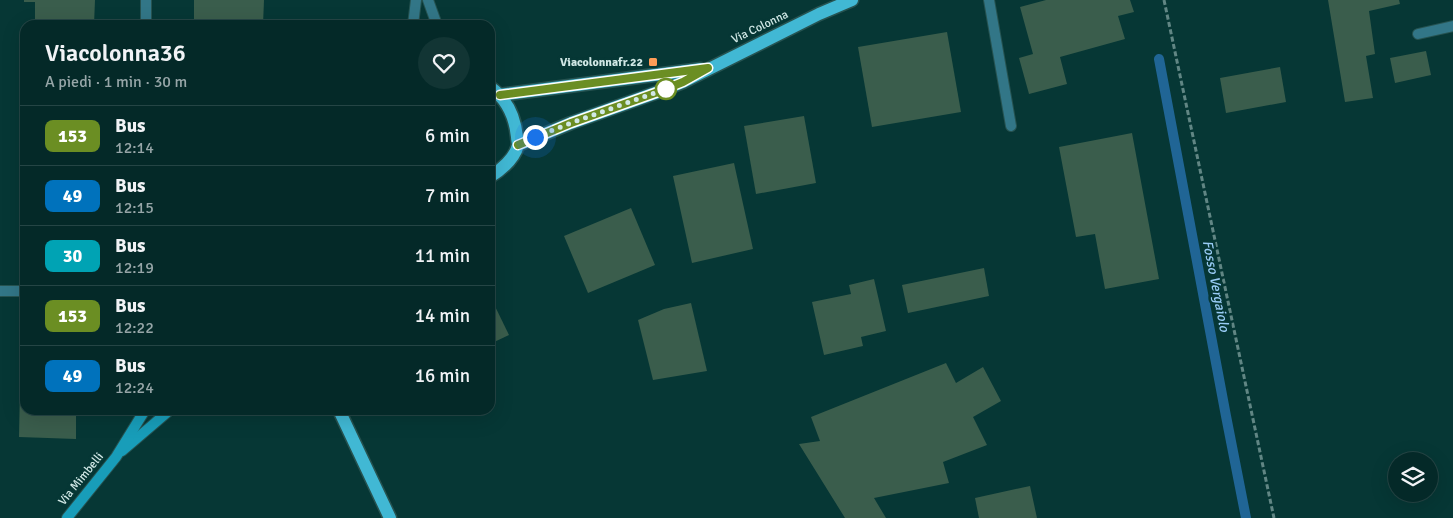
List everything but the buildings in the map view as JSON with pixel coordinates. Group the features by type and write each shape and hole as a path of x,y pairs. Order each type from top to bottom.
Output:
{"main road":[{"name":"Via Colonna","path":"518,145 571,123 683,82 819,14 852,0"},
{"path":"495,91 708,68"},
{"path":"495,91 508,107 514,121 518,145 507,163 495,173"},
{"path":"116,457 142,415"},
{"path":"116,457 164,415"},
{"path":"341,415 390,518"},
{"name":"Via Mimbelli","path":"67,518 116,457"}],"street":[{"path":"146,0 146,20"},
{"path":"414,20 416,0"},
{"path":"428,0 435,20"},
{"path":"989,0 1011,126"},
{"path":"1418,34 1453,26"},
{"path":"0,290 20,290"}],"path":[{"path":"1164,0 1274,518"}],"waterway":[{"name":"Fosso Vergaiolo","path":"1159,59 1246,518"}],"bus line":[{"name":"153","path":"500,95 708,68 683,82 571,123 518,145"}],"place":[{"name":"Viacolonnafr.22","path":"653,62"}],"route":[{"path":"535,137 671,87 666,89"}]}
